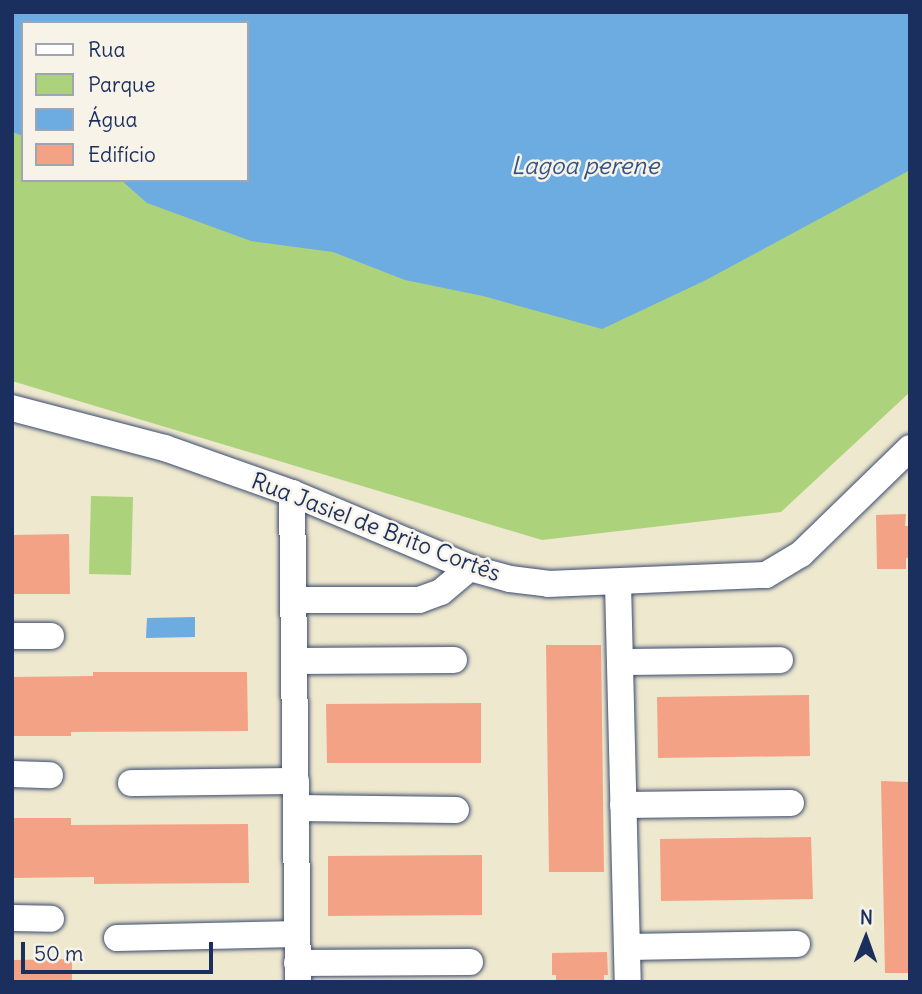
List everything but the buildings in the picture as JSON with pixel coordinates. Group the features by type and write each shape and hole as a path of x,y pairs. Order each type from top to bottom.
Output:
{"street":[{"name":"Rua Jasiel de Brito Cortês","path":"12,408 165,448 292,493 470,568 510,579 548,584 766,575 801,554 910,448"},
{"path":"292,493 298,972 470,962"},
{"path":"294,600 419,600 441,592 470,568"},
{"path":"618,583 628,982"},
{"path":"12,636 51,636"},
{"path":"294,661 454,660"},
{"path":"620,662 780,660"},
{"path":"12,774 50,775"},
{"path":"131,783 296,781"},
{"path":"623,805 791,803"},
{"path":"296,808 456,810"},
{"path":"12,918 51,919"},
{"path":"117,939 297,933"},
{"path":"627,947 797,944"}],"green space":[{"path":"12,12 910,12 910,392 781,512 542,540 12,381"},
{"path":"91,496 133,497 131,575 89,574"}],"water":[{"name":"Lagoa perene","path":"12,12 910,12 910,170 706,280 602,329 483,296 405,280 333,252 251,241 147,203 123,182 248,182 248,21 21,21 21,135 12,132"},
{"path":"195,617 195,637 146,638 147,618"}]}
